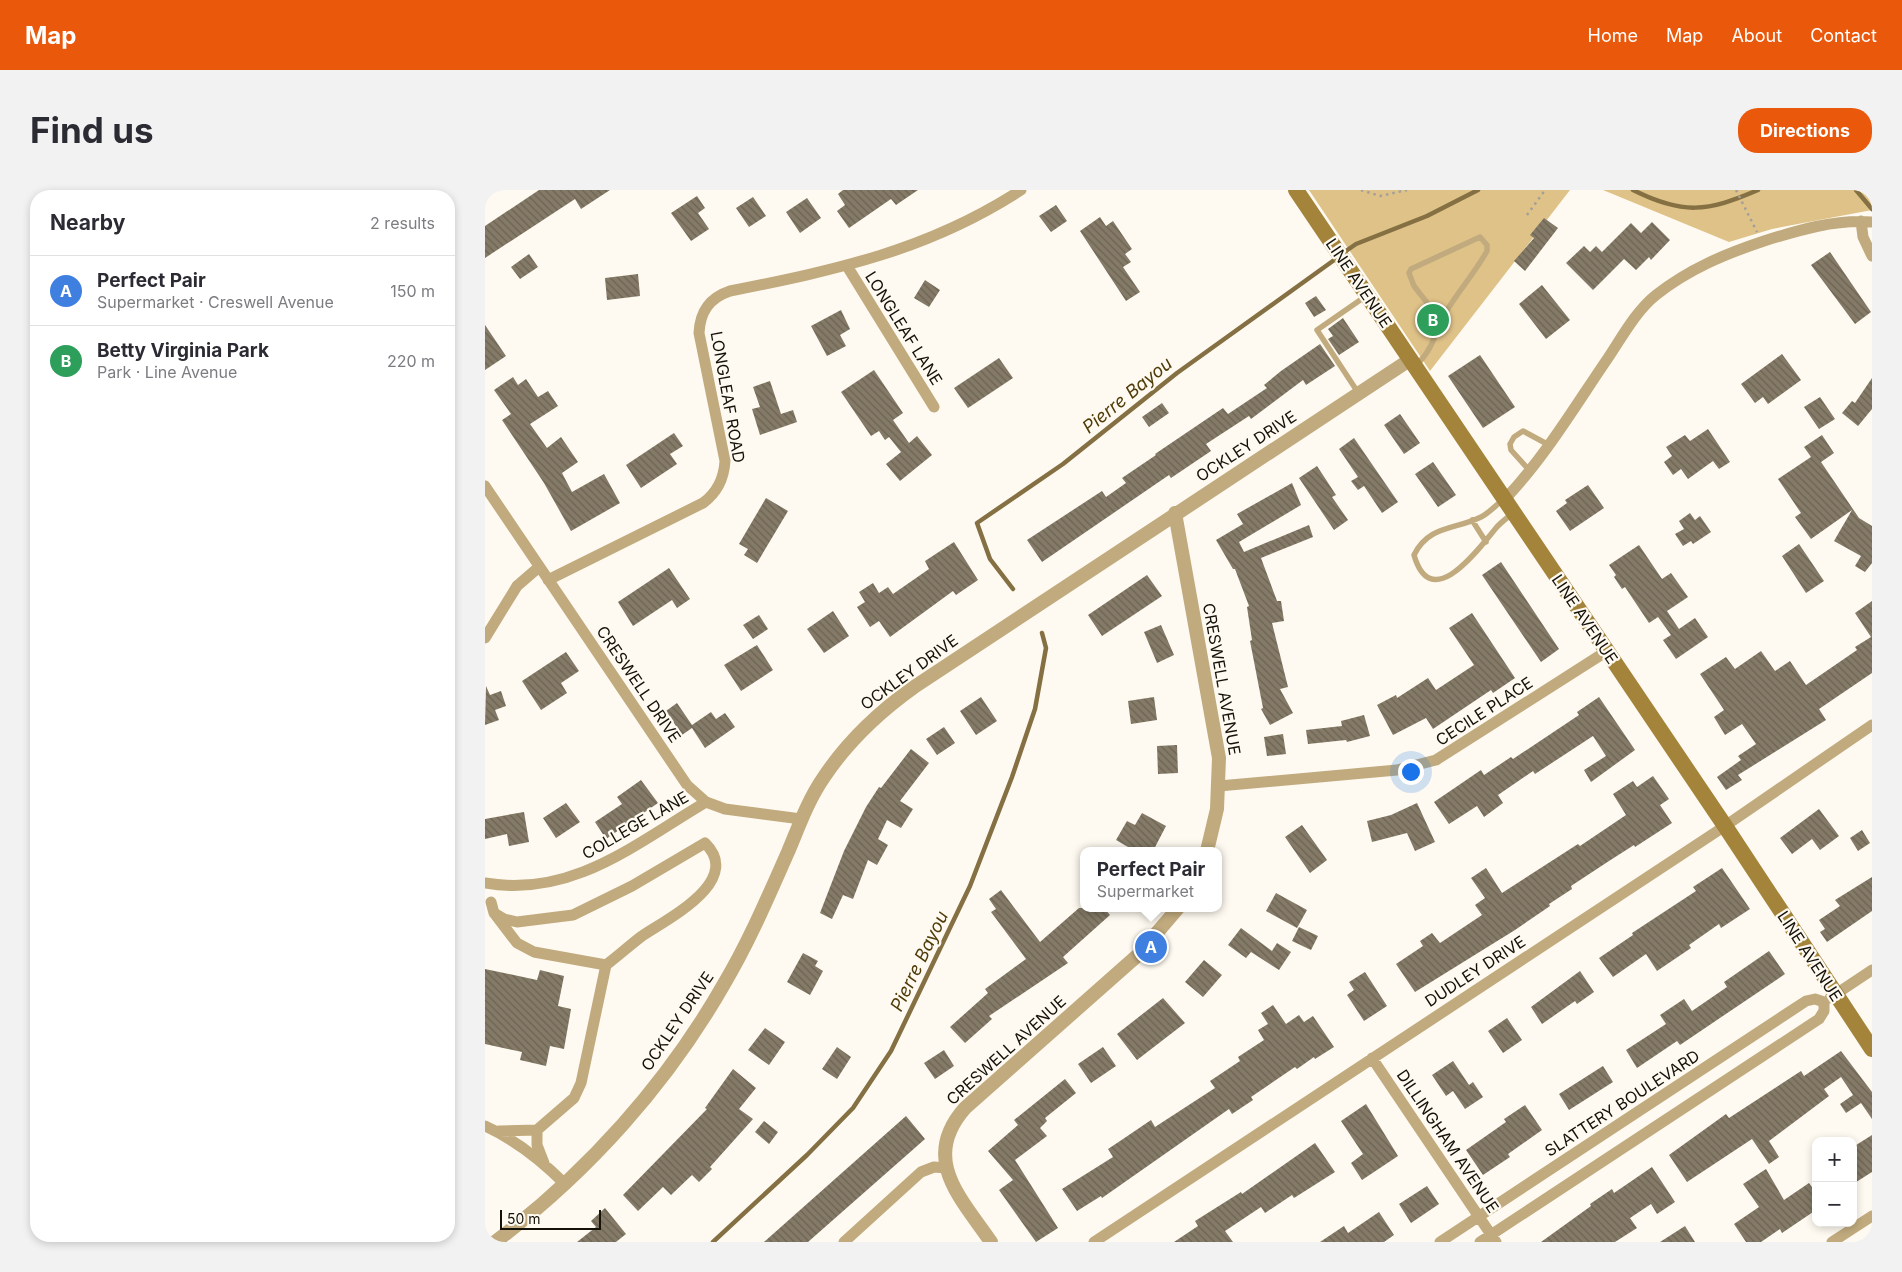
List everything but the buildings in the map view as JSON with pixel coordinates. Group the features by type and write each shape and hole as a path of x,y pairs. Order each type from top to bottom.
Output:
{"main road":[{"name":"LINE AVENUE","path":"1296,190 1725,826 1830,998 1872,1049"}],"street":[{"name":"LONGLEAF ROAD","path":"548,580 703,502 719,486 725,473 725,461 699,333 699,320 705,307 715,298 730,291 847,266 917,244 962,224 1021,190"},
{"path":"1509,505 1633,321 1655,296 1696,268 1728,253 1837,222 1866,221 1863,237 1872,256"},
{"name":"LONGLEAF LANE","path":"847,266 934,407"},
{"name":"OCKLEY DRIVE","path":"495,1242 565,1184 612,1135 688,1041 724,985 752,932 801,819 823,778 839,756 865,727 895,701 1175,513 1359,394 1413,362"},
{"path":"485,486 548,580"},
{"name":"CRESWELL AVENUE","path":"1175,513 1217,741 1219,786 1217,809 1208,847"},
{"path":"485,638 517,586 539,566"},
{"name":"CRESWELL DRIVE","path":"548,580 687,785 707,802"},
{"name":"CECILE PLACE","path":"1219,786 1397,770 1436,760 1607,651"},
{"name":"DUDLEY DRIVE","path":"1094,1242 1725,826 1872,725"},
{"name":"COLLEGE LANE","path":"489,883 518,887 547,884 574,877 606,862 707,802 725,809 801,819"},
{"path":"490,906 504,919 517,922 573,915 632,886 705,843 713,851 716,862 710,883 681,913 643,936 606,965 581,1083 574,1098 537,1130 490,1129"},
{"path":"489,883 490,906 517,943 534,952 606,965"},
{"name":"CRESWELL AVENUE","path":"991,1242 955,1188 946,1168 944,1154 946,1137 954,1121 965,1108 1138,955 1175,912"},
{"name":"SLATTERY BOULEVARD","path":"1440,1242 1806,1001 1830,998 1872,970"},
{"name":"SLATTERY BOULEVARD","path":"1480,1242 1494,1238 1819,1019 1830,998"},
{"name":"DILLINGHAM AVENUE","path":"1372,1058 1494,1238"},
{"path":"490,1129 519,1144 544,1163 565,1184"},
{"path":"537,1130 537,1146 544,1163"},
{"path":"845,1242 921,1172 934,1167 946,1168"},
{"path":"1832,1242 1872,1216"}],"lane":[{"path":"1413,362 1426,355 1442,322 1448,308 1487,251 1487,245 1480,237 1411,269 1409,273 1414,286 1442,322"},
{"path":"1359,394 1317,330 1363,289"},
{"path":"1531,471 1511,450 1510,444 1514,437 1523,431 1549,444"},
{"path":"1509,505 1497,527 1469,562 1449,576 1433,580 1424,576 1418,568 1414,556 1420,544 1451,525 1472,520 1509,505"},
{"path":"1472,520 1486,542"}],"path":[{"path":"1361,190 1380,196 1407,190"},
{"path":"1527,215 1545,190"},
{"path":"1736,190 1763,242"}],"shaded area":[{"path":"1309,190 1570,190 1430,371"},
{"path":"1603,190 1872,190 1872,210 1772,229 1729,242"}],"waterway":[{"path":"1343,253 1356,244 1427,216 1478,190"},
{"path":"1633,190 1666,204 1695,208 1724,203 1758,190"},
{"path":"1856,190 1872,209"},
{"name":"Pierre Bayou","path":"1013,589 990,559 977,523 1063,464 1177,373 1337,258"},
{"name":"Pierre Bayou","path":"713,1242 807,1155 853,1108 891,1051 970,886 1012,777 1035,709 1046,648 1042,633"}],"place":[{"name":"Betty Virginia Park","path":"1433,320"},
{"name":"Perfect Pair","path":"1151,947"}]}
